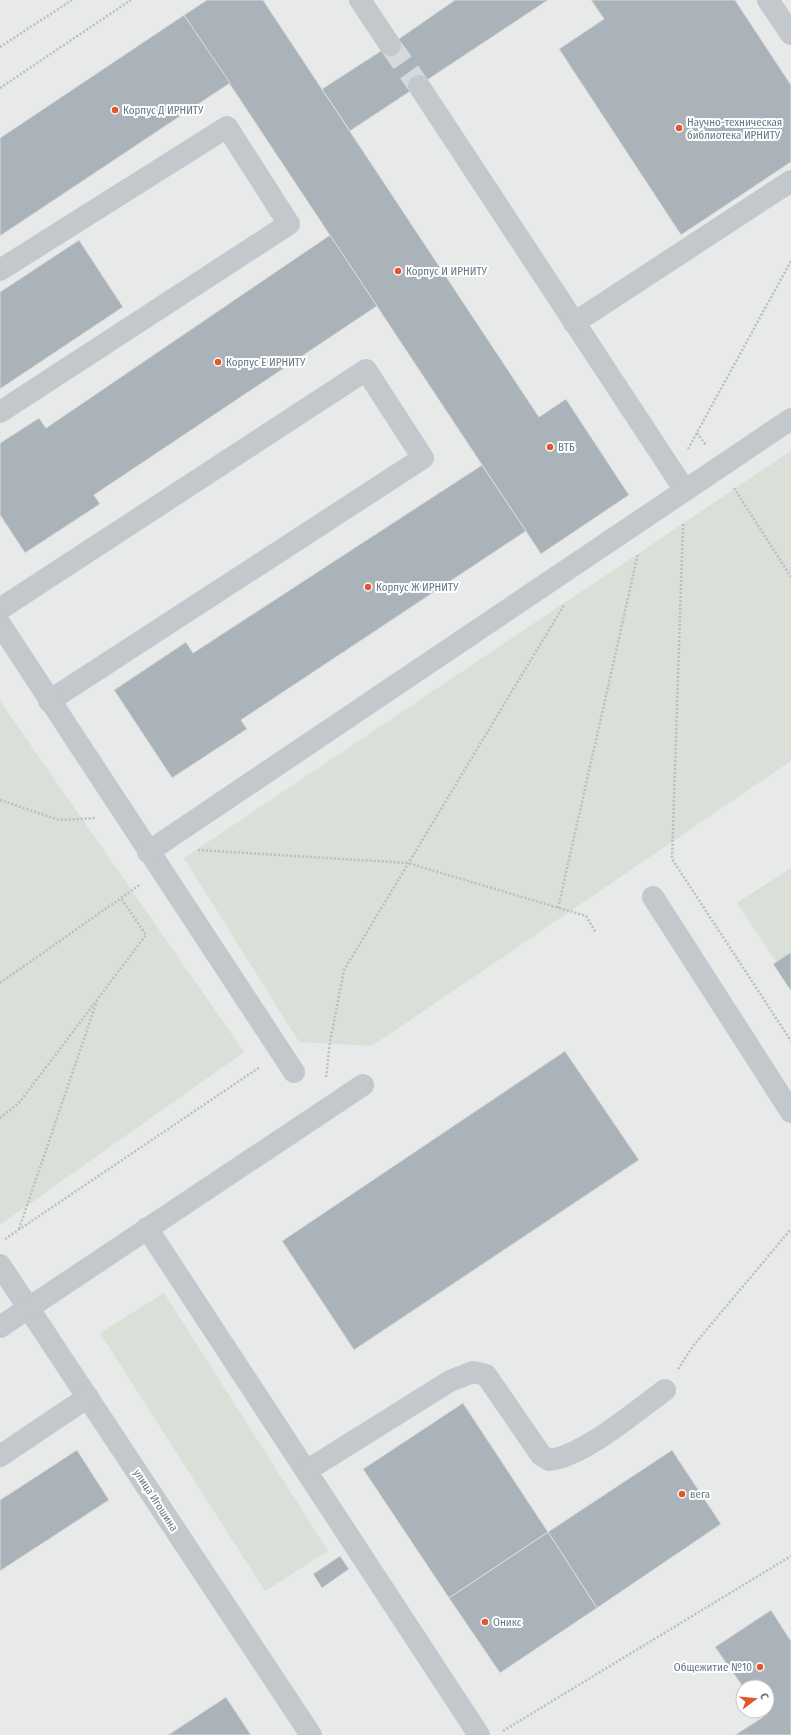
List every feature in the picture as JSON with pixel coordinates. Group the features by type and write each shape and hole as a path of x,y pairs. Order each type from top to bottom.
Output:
{"street":[{"path":"360,0 390,45"},
{"path":"768,0 791,34"},
{"path":"419,86 679,482"},
{"path":"0,270 227,127 289,224 0,412"},
{"path":"574,323 791,181"},
{"path":"0,609 366,370 422,458 49,701"},
{"path":"148,852 679,482 720,466 791,419"},
{"path":"0,624 148,852 294,1072"},
{"path":"653,897 791,1112"},
{"path":"0,1327 146,1228 363,1085"},
{"path":"146,1228 479,1735"},
{"name":"улица Игошина","path":"0,1265 309,1734"},
{"path":"306,1471 450,1381 473,1372 486,1375 541,1454 549,1460 558,1459 588,1444 665,1390"},
{"path":"0,1456 88,1397"}],"path":[{"path":"0,48 72,0"},
{"path":"0,88 131,0"},
{"path":"791,261 697,433 679,482 672,859 791,1041"},
{"path":"697,433 720,466 791,578"},
{"path":"558,908 639,553"},
{"path":"326,1078 330,1042 344,970 566,601"},
{"path":"175,833 187,849 408,863 586,916 596,933"},
{"path":"0,983 145,881 148,852"},
{"path":"0,1118 18,1103 146,935 121,898"},
{"path":"19,1230 98,998"},
{"path":"0,1243 280,1053"},
{"path":"665,1390 693,1346 791,1229"},
{"path":"496,1735 791,1556"}],"shaded area":[{"path":"0,0 791,0 791,1735 0,1735"},
{"path":"791,451 791,761 372,1046 299,1042 184,858"},
{"path":"0,701 244,1052 1,1224 0,1222"},
{"path":"791,868 791,984 737,903"},
{"path":"164,1293 328,1551 265,1591 100,1333"}],"building":[{"name":"Корпус И ИРНИТУ","path":"207,0 263,0 539,417 566,399 629,495 541,554 184,15"},
{"path":"455,0 548,0 350,131 322,89 390,45"},
{"path":"591,0 735,0 791,85 791,162 681,235 559,49 604,19"},
{"name":"Корпус Д ИРНИТУ","path":"184,15 230,83 0,236 0,138"},
{"name":"Корпус Е ИРНИТУ","path":"330,235 377,306 94,495 100,504 25,553 0,515 0,443 39,418 46,428"},
{"path":"79,240 123,307 0,389 0,292"},
{"name":"Корпус Ж ИРНИТУ","path":"482,465 526,531 241,720 247,729 172,778 114,690 186,642 193,653"},
{"path":"791,952 791,991 773,964"},
{"path":"565,1051 639,1160 354,1350 282,1241"},
{"path":"463,1403 548,1532 449,1598 363,1469"},
{"path":"77,1450 109,1500 0,1571 0,1500"},
{"path":"672,1450 721,1524 597,1608 548,1532"},
{"path":"548,1532 597,1608 500,1673 449,1598"},
{"path":"340,1556 349,1569 322,1588 313,1574"},
{"name":"Общежитие №10","path":"771,1610 791,1641 791,1735 735,1735 760,1719 775,1719 775,1679 737,1679 715,1647"},
{"path":"226,1697 251,1735 168,1735"}],"tunnel":[{"path":"390,45 419,86"}],"place":[{"name":"Корпус Д ИРНИТУ","path":"115,110"},
{"name":"Научно-техническая библиотека ИРНИТУ","path":"679,128"},
{"name":"Корпус И ИРНИТУ","path":"398,271"},
{"name":"Корпус Е ИРНИТУ","path":"218,362"},
{"name":"ВТБ","path":"550,447"},
{"name":"Корпус Ж ИРНИТУ","path":"368,587"},
{"name":"вега","path":"682,1494"},
{"name":"Оникс","path":"485,1622"},
{"name":"Общежитие №10","path":"760,1667"}]}
